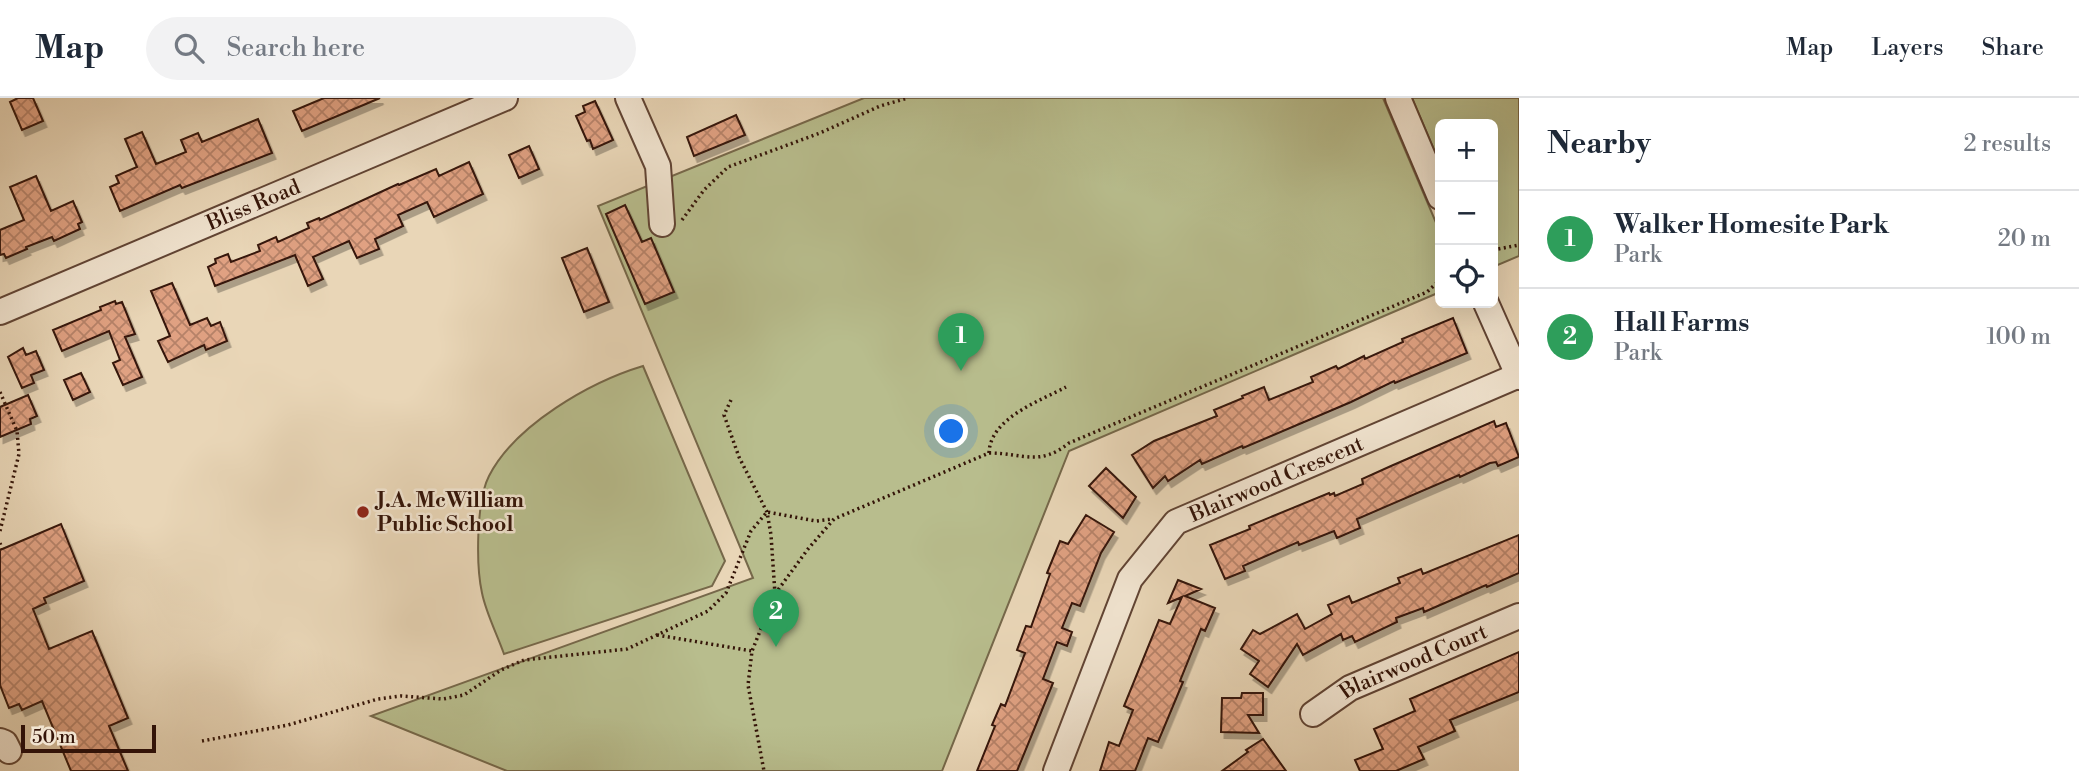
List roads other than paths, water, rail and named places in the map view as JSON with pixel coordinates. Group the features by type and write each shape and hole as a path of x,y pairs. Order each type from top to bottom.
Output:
{"street":[{"name":"Bliss Road","path":"0,312 505,98"},
{"path":"628,98 658,166 672,223"},
{"path":"1398,98 1435,185"},
{"path":"1488,308 1519,376"},
{"name":"Blairwood Crescent","path":"1056,771 1130,579 1176,522 1519,376"},
{"name":"Blairwood Court","path":"1313,714 1350,688 1519,616"}],"place":[{"name":"Walker Homesite Park","path":"961,371"},
{"name":"J.A. McWilliam Public School","path":"363,512"},
{"name":"Hall Farms","path":"776,647"}]}
